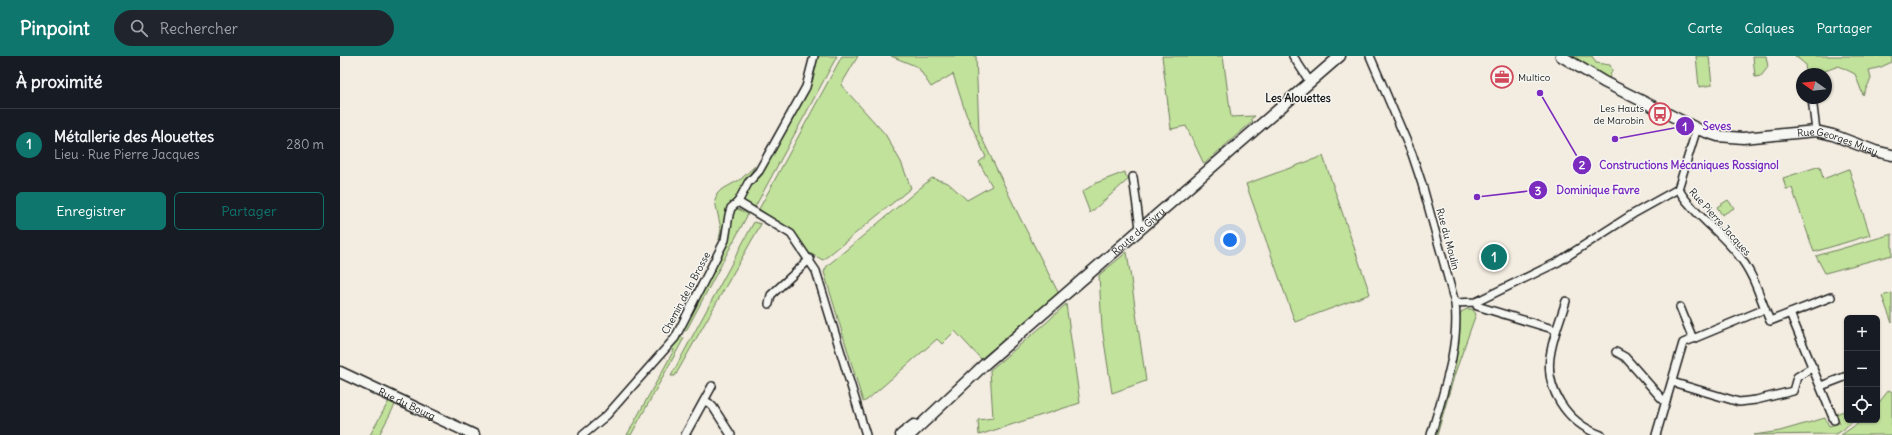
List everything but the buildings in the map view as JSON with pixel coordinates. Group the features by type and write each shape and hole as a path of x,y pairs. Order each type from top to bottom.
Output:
{"main road":[{"name":"Route de Givry","path":"910,435 938,407 1140,228 1340,56"},
{"name":"Rue Georges Musy","path":"1561,56 1604,82 1697,128 1718,136 1729,139 1816,131 1833,135 1875,151 1892,155"},
{"name":"Rue du Bourg","path":"340,372 474,435"},
{"name":"Route de Givry","path":"901,435 938,407"}],"street":[{"name":"Chemin de la Brosse","path":"583,435 607,415 675,338 725,240 731,208 738,202 748,183 759,171 806,87 814,56"},
{"path":"1293,56 1310,82"},
{"name":"Rue du Moulin","path":"1370,56 1417,169 1455,302 1457,319 1453,353 1431,435"},
{"path":"1813,104 1816,131"},
{"path":"1678,189 1697,128"},
{"path":"1133,177 1140,228"},
{"name":"Rue Pierre Jacques","path":"1455,302 1476,302 1558,262 1633,214 1678,189 1700,217 1738,254 1754,280 1765,309"},
{"path":"738,202 765,216 791,234 810,259 816,270 866,435"},
{"path":"769,304 771,295 810,259"},
{"path":"1656,435 1684,343 1765,309 1770,321 1831,297"},
{"path":"1566,301 1556,330 1549,361 1550,377 1556,396 1569,416 1586,429 1601,435"},
{"path":"1476,302 1477,306 1556,330"},
{"path":"1680,307 1693,339"},
{"path":"1790,313 1834,420"},
{"path":"1616,352 1625,357 1662,399 1666,401"},
{"path":"1672,382 1739,402 1745,402 1792,391 1797,377 1813,367"},
{"path":"1821,386 1844,377"},
{"path":"685,435 712,386"},
{"path":"704,401 713,407 731,435"}],"green space":[{"path":"817,56 837,56 755,207 743,201 749,184 760,173 811,84 814,76"},
{"path":"842,56 858,56 841,85 885,134 901,162 911,188 823,260 809,253 791,232 759,209"},
{"path":"891,56 976,56 979,132 1019,216 1059,294 981,359 955,331 942,344 937,339 863,402 824,272 827,266 932,178 948,183 967,200 992,186 979,162 986,157 966,114 953,74 931,87 918,67"},
{"path":"1162,56 1223,56 1231,117 1255,116 1251,119 1253,121 1204,164 1186,126 1171,129"},
{"path":"1572,56 1592,56 1596,63 1610,65 1612,70 1609,79"},
{"path":"1696,56 1709,56 1712,85 1699,87"},
{"path":"1753,56 1766,56 1768,67 1761,76 1755,77"},
{"path":"1795,56 1892,56 1892,62 1869,70 1871,79 1863,95 1855,74 1839,66 1832,68 1805,68 1805,64"},
{"path":"1323,156 1370,294 1295,322 1246,184"},
{"path":"755,166 738,195 730,205 719,240 721,229 715,201 717,194 721,190 741,179"},
{"path":"1820,166 1823,179 1849,169 1870,235 1814,252 1792,188 1786,189 1783,178"},
{"path":"1125,172 1126,177 1131,177 1090,213 1082,192 1096,183"},
{"path":"1728,200 1734,208 1722,215 1717,207"},
{"path":"738,209 748,214 686,331 682,330 735,210"},
{"path":"754,222 761,224 675,376 671,376"},
{"path":"1892,234 1892,255 1825,273 1816,256"},
{"path":"1127,252 1146,381 1112,393 1102,328 1099,275"},
{"path":"1892,293 1892,323 1882,296"},
{"path":"1066,304 1080,403 979,435 978,420 993,418 990,370 1046,323"},
{"path":"1467,309 1472,309 1476,314 1455,373 1437,435 1433,435 1460,315 1461,312"},
{"path":"678,336 684,338 631,435 627,435 674,350 670,348"},
{"path":"1889,390 1892,392 1892,435 1841,435 1859,423 1880,423 1880,401"},
{"path":"390,399 396,403 379,435 370,435"},
{"path":"1844,411 1844,423 1850,423 1836,434 1754,435 1780,431 1825,418 1829,426 1840,423 1836,414"}],"place":[{"name":"Multico","path":"1502,77"},
{"name":"Constructions Mécaniques Rossignol","path":"1540,93"},
{"name":"Les Hauts de Marobin","path":"1660,114"},
{"name":"Seves","path":"1615,139"},
{"name":"Dominique Favre","path":"1477,197"},
{"name":"Métallerie des Alouettes","path":"1494,257"}],"district":[{"name":"Les Alouettes","path":"1298,98"}]}
